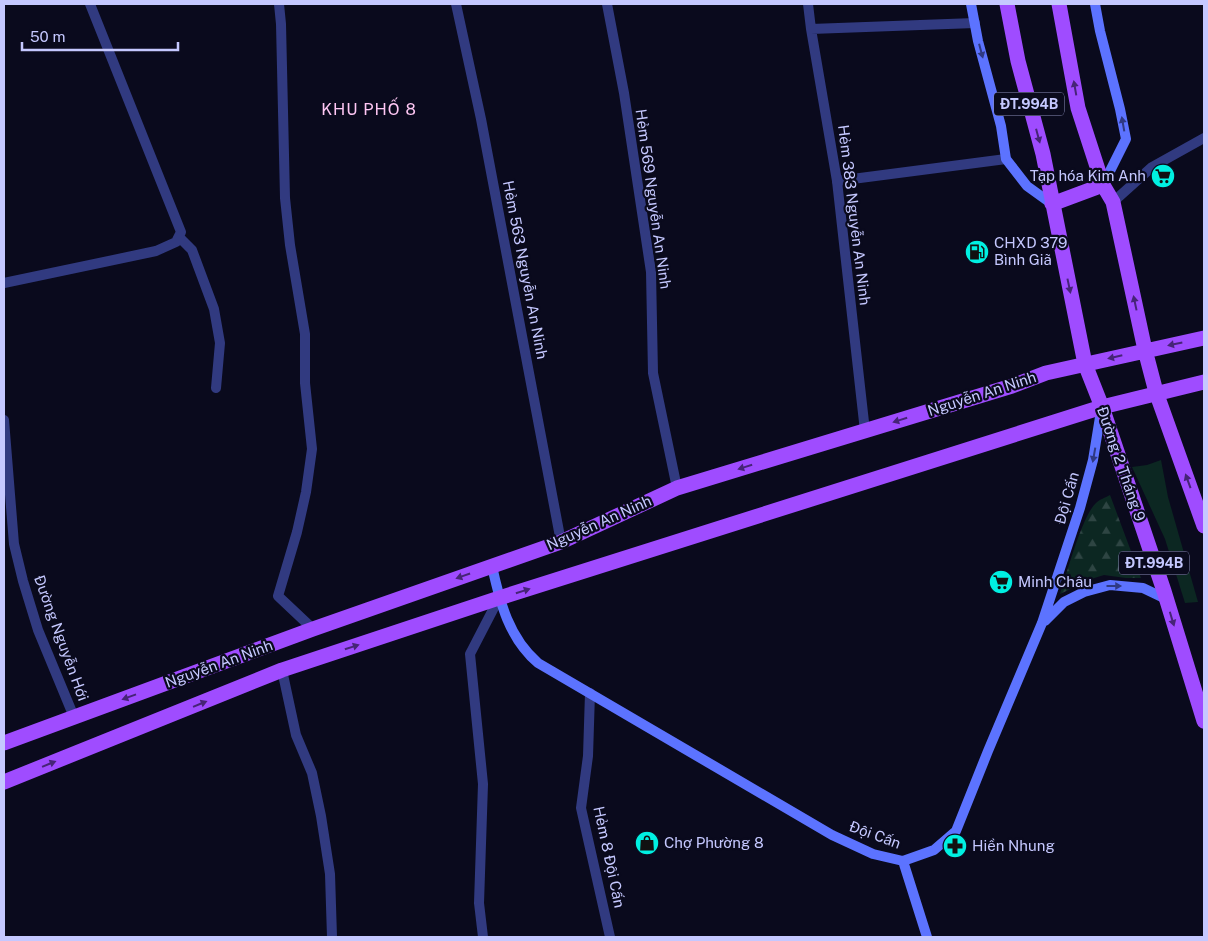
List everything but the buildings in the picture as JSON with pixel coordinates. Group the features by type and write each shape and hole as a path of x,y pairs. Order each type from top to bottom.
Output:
{"main road":[{"name":"Đường 2 Tháng 9","path":"1008,4 1018,61 1043,154 1086,364 1166,599 1204,721"},
{"name":"ĐT.994B","path":"1060,4 1078,108 1103,185 1114,202 1145,350 1156,392 1204,526"},
{"path":"1052,204 1103,185"},
{"name":"Nguyễn An Ninh","path":"4,742 313,629 561,542 677,488 1012,386 1046,373 1204,338"},
{"name":"Nguyễn An Ninh","path":"4,782 282,670 499,598 1102,407 1156,392 1204,382"}],"street":[{"path":"4,283 156,251 176,242 181,232 90,4"},
{"path":"279,4 285,198 290,245 305,334 305,383 312,449 299,524 278,596 313,629"},
{"name":"Hẻm 563 Nguyễn An Ninh","path":"456,4 481,119 561,542"},
{"name":"Hẻm 569 Nguyễn An Ninh","path":"607,4 624,93 651,272 654,373 677,488"},
{"name":"Hẻm 383 Nguyễn An Ninh","path":"808,4 810,29 837,181 865,431"},
{"name":"ĐT.994B","path":"971,4 1001,126 1006,159 1027,186 1052,204"},
{"path":"1095,4 1126,138 1103,185"},
{"path":"810,29 975,23"},
{"path":"1114,202 1152,168 1204,138"},
{"path":"837,181 1006,159"},
{"path":"179,237 192,250 214,309 220,343 216,388"},
{"name":"Đội Cấn","path":"492,566 499,598 513,634 528,655 538,664 832,835 874,854 903,860 934,850 956,831 1042,623 1080,508 1093,460 1102,407"},
{"name":"Đường Nguyễn Hới","path":"4,420 14,544 38,630 74,717"},
{"path":"1042,623 1064,602 1084,592 1110,585 1144,588 1166,599"},
{"path":"483,937 479,903 483,784 470,654 499,598"},
{"path":"282,670 296,735 312,773 330,874 332,937"},
{"name":"Hẻm 8 Đội Cấn","path":"590,693 588,756 581,808 610,937"},
{"path":"903,860 927,937"}],"green space":[{"path":"1161,460 1168,497 1198,602 1185,603 1165,539 1132,467 1147,465"},
{"path":"1110,495 1141,578 1104,575 1060,594 1085,520 1096,503"}],"place":[{"name":"Tạp hóa Kim Anh","path":"1163,176"},
{"name":"CHXD 379 Bình Giã","path":"977,252"},
{"name":"Minh Châu","path":"1001,582"},
{"name":"Chợ Phường 8","path":"647,843"},
{"name":"Hiền Nhung","path":"955,846"}],"district":[{"name":"KHU PHỐ 8","path":"369,109"}]}
